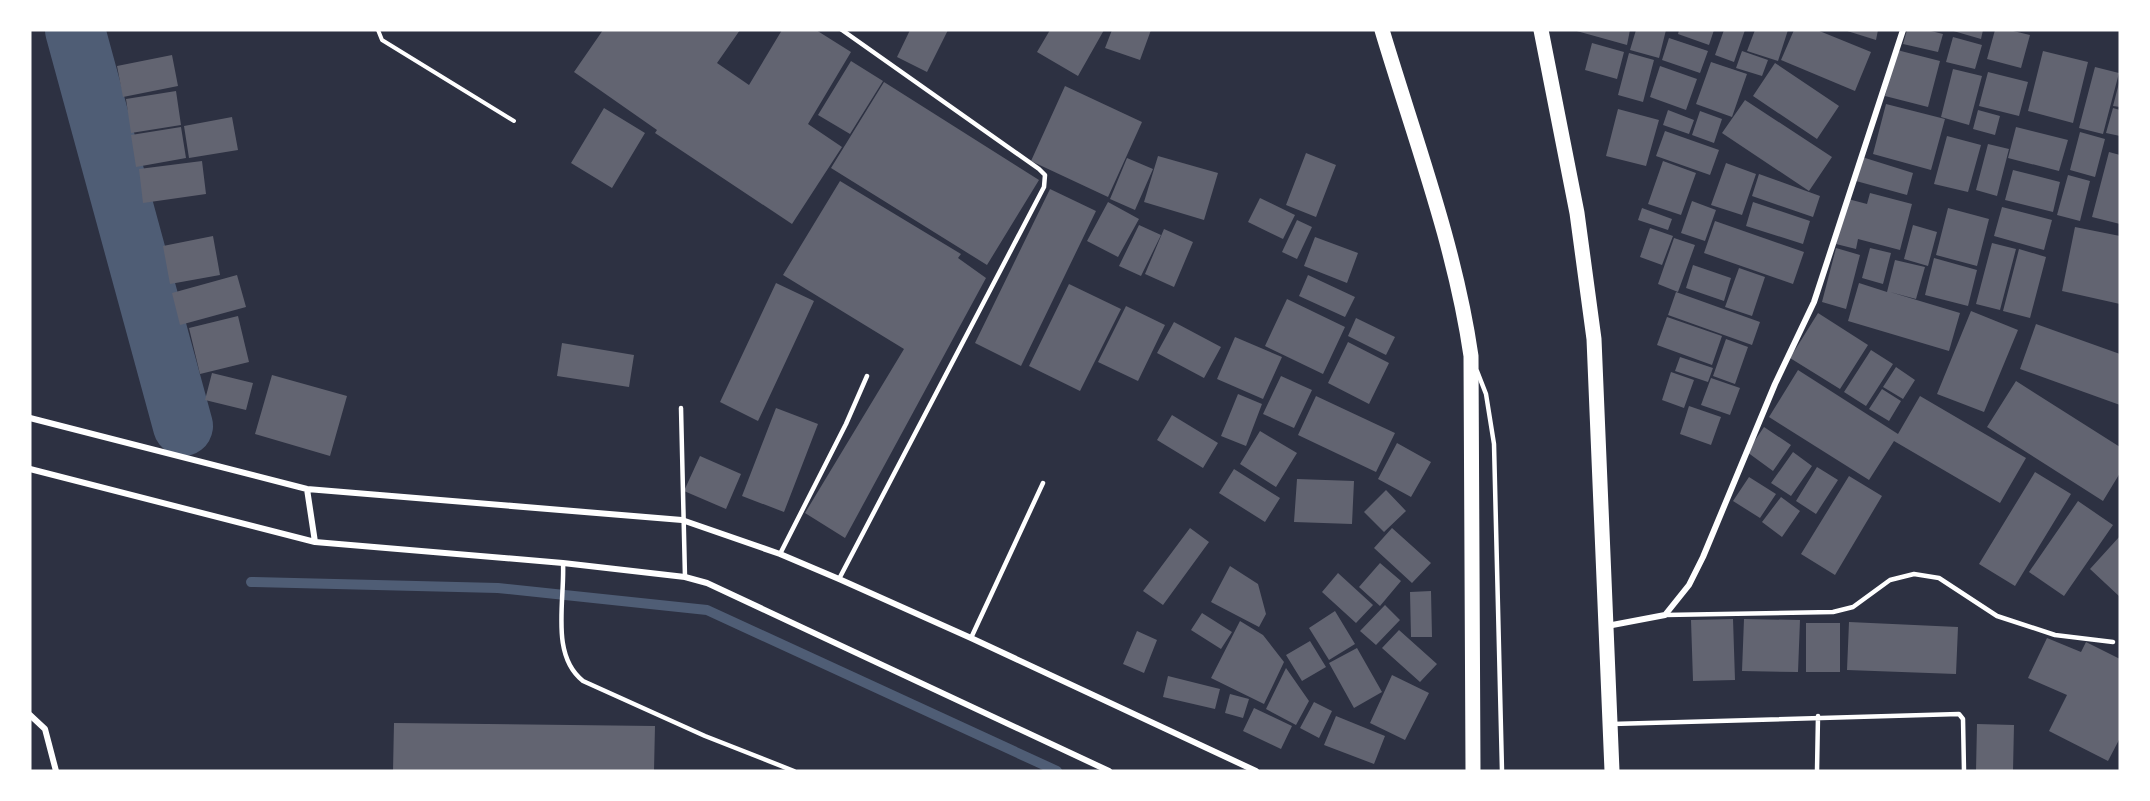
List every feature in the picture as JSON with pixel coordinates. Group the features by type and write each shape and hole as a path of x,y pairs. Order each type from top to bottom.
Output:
{"main road":[{"path":"1382,30 1465,314 1471,356 1473,771"},
{"path":"1540,30 1577,213 1594,339 1612,724 1612,771"}],"street":[{"path":"1606,626 1665,615 1689,585 1703,557 1775,384 1814,302 1903,30"},
{"path":"30,418 307,489 682,520 780,554 839,579 1256,771"},
{"path":"30,469 315,542 563,563 685,577 707,583 1109,771"},
{"path":"307,489 315,542"},
{"path":"30,715 45,729 56,771"}],"lane":[{"path":"839,579 1044,187 1045,179 1039,169 842,30"},
{"path":"1471,356 1486,394 1494,444 1502,771"},
{"path":"780,554 846,424 867,376"},
{"path":"681,408 685,577"},
{"path":"971,638 1043,483"},
{"path":"563,563 563,649 570,671 583,681 705,736 794,771"},
{"path":"1665,615 1833,612 1853,607 1890,580 1914,574 1939,578 1997,616 2055,635 2113,642"},
{"path":"1612,724 1818,716 1959,714 1963,719 1964,771"},
{"path":"1816,771 1818,716"}],"path":[{"path":"378,30 382,40 514,121"}],"building":[{"path":"603,30 740,30 717,63 749,85 782,30 816,30 851,52 808,124 842,147 792,224 655,133 657,130 574,72"},
{"path":"910,30 948,30 927,72 897,57"},
{"path":"1050,30 1104,30 1078,76 1037,52"},
{"path":"1112,30 1151,30 1140,60 1105,48"},
{"path":"1573,30 1630,30 1627,45"},
{"path":"1636,30 1666,30 1659,58 1630,50"},
{"path":"1679,30 1714,30 1709,45 1678,34"},
{"path":"1724,30 1745,30 1734,62 1715,55"},
{"path":"1755,30 1788,30 1778,61 1747,51"},
{"path":"1794,30 1817,30 1871,52 1855,91 1781,60"},
{"path":"1844,30 1878,30 1876,40"},
{"path":"1907,30 1927,30 1943,34 1938,52 1903,44"},
{"path":"1950,30 1983,30 1981,39"},
{"path":"1995,30 2009,30 2030,35 2021,68 1987,59"},
{"path":"1953,37 1982,45 1975,69 1946,62"},
{"path":"1669,38 1708,51 1700,73 1662,60"},
{"path":"1592,43 1624,52 1617,79 1585,70"},
{"path":"1897,50 1940,61 1928,107 1885,96"},
{"path":"1742,51 1768,60 1762,76 1736,68"},
{"path":"2043,51 2088,62 2073,123 2028,111"},
{"path":"1629,53 1654,60 1643,102 1618,95"},
{"path":"172,55 178,86 123,97 117,66"},
{"path":"851,61 883,81 850,134 818,115"},
{"path":"1711,62 1747,74 1732,117 1696,104"},
{"path":"1775,63 1839,106 1817,139 1753,96"},
{"path":"1660,66 1697,79 1686,110 1650,97"},
{"path":"2095,67 2119,73 2103,134 2079,128"},
{"path":"1953,69 1982,76 1969,125 1941,117"},
{"path":"1988,72 2028,82 2019,116 1979,106"},
{"path":"884,82 1039,180 987,265 831,168"},
{"path":"2120,83 2120,107 2113,106"},
{"path":"1065,86 1142,122 1108,197 1031,161"},
{"path":"176,91 181,125 131,133 126,99"},
{"path":"1745,100 1832,157 1809,191 1722,133"},
{"path":"1886,104 1945,119 1931,170 1873,154"},
{"path":"604,108 645,133 612,188 571,163"},
{"path":"2113,108 2120,110 2120,136 2106,133"},
{"path":"1618,109 1659,120 1646,166 1606,156"},
{"path":"1668,110 1694,120 1689,134 1663,125"},
{"path":"1978,110 2000,116 1995,135 1973,129"},
{"path":"1700,111 1722,119 1714,143 1692,135"},
{"path":"232,117 238,150 189,158 184,126"},
{"path":"181,127 186,158 136,167 131,135"},
{"path":"2016,127 2068,140 2059,171 2008,158"},
{"path":"1665,131 1719,150 1710,175 1656,156"},
{"path":"2080,132 2105,139 2095,177 2070,170"},
{"path":"1947,136 1981,145 1968,192 1934,184"},
{"path":"1988,144 2009,149 1997,196 1976,190"},
{"path":"2109,152 2120,155 2120,224 2092,217"},
{"path":"1306,153 1336,165 1316,217 1286,205"},
{"path":"1158,156 1218,173 1204,220 1144,202"},
{"path":"1862,157 1913,173 1907,195 1856,181"},
{"path":"1127,158 1153,169 1135,210 1110,199"},
{"path":"202,161 206,194 143,203 139,169"},
{"path":"1663,161 1696,173 1681,215 1648,204"},
{"path":"1726,163 1756,174 1742,215 1711,205"},
{"path":"2013,170 2060,182 2053,212 2005,200"},
{"path":"1759,174 1820,196 1813,217 1752,196"},
{"path":"2068,175 2090,181 2080,221 2057,215"},
{"path":"840,181 961,254 958,258 986,278 845,538 805,513 904,349 783,275"},
{"path":"1050,189 1096,211 1021,366 975,343"},
{"path":"1870,193 1912,204 1900,250 1858,239 1856,249 1836,244 1848,199 1867,204"},
{"path":"1260,198 1295,215 1283,239 1248,222"},
{"path":"1692,201 1716,210 1705,241 1681,233"},
{"path":"1108,202 1139,219 1118,257 1087,241"},
{"path":"1753,202 1810,221 1803,244 1746,226"},
{"path":"2002,207 2052,220 2044,250 1994,236"},
{"path":"1642,208 1672,219 1668,230 1638,220"},
{"path":"1948,208 1989,219 1977,266 1936,255"},
{"path":"1297,220 1312,227 1297,259 1282,252"},
{"path":"1715,221 1804,252 1793,284 1704,253"},
{"path":"1139,225 1161,235 1141,276 1119,266"},
{"path":"1913,225 1937,232 1928,266 1904,259"},
{"path":"2075,227 2120,236 2120,304 2062,291"},
{"path":"1650,228 1673,236 1662,265 1640,257"},
{"path":"1164,229 1193,242 1174,287 1145,274"},
{"path":"213,236 220,275 170,284 163,246"},
{"path":"1315,237 1358,253 1347,283 1304,266"},
{"path":"1674,238 1695,245 1678,292 1658,284"},
{"path":"1992,243 2016,249 2000,310 1976,304"},
{"path":"1836,248 1860,255 1846,309 1822,302"},
{"path":"1870,248 1891,253 1883,284 1862,278"},
{"path":"2019,249 2046,257 2030,318 2003,311"},
{"path":"1934,258 1977,270 1968,306 1925,295"},
{"path":"1895,260 1925,267 1916,299 1890,292 1960,313 1949,351 1848,321 1859,283 1887,292"},
{"path":"1693,265 1731,278 1724,301 1686,288"},
{"path":"1739,268 1765,277 1752,316 1725,307"},
{"path":"237,275 246,307 180,325 172,293"},
{"path":"1308,275 1355,297 1345,317 1299,296"},
{"path":"776,283 814,301 758,421 720,402"},
{"path":"1069,284 1121,309 1080,391 1029,366"},
{"path":"1676,292 1760,322 1752,345 1668,315"},
{"path":"1287,299 1345,327 1323,374 1265,346"},
{"path":"1126,306 1165,325 1138,381 1098,362"},
{"path":"1971,311 2018,330 1984,412 1937,394"},
{"path":"1818,313 1868,345 1840,389 1790,358"},
{"path":"238,316 249,362 200,374 189,328"},
{"path":"1667,317 1722,336 1712,365 1657,345"},
{"path":"1356,318 1395,337 1386,355 1348,336"},
{"path":"1174,322 1221,347 1204,378 1157,353"},
{"path":"2036,324 2120,354 2120,405 2020,369"},
{"path":"1235,337 1282,357 1263,399 1217,379"},
{"path":"1726,339 1748,347 1735,384 1713,376"},
{"path":"1348,342 1389,363 1369,404 1328,383"},
{"path":"562,343 634,355 629,387 557,376"},
{"path":"1871,350 1893,364 1866,406 1844,392"},
{"path":"1680,357 1713,368 1708,382 1675,371"},
{"path":"1896,367 1915,380 1903,399 1883,387"},
{"path":"1798,370 1898,434 1920,396 2026,458 2000,503 1894,441 1869,480 1769,417"},
{"path":"1671,372 1694,380 1684,408 1662,400"},
{"path":"212,373 253,383 246,410 205,400"},
{"path":"272,375 347,396 330,456 255,434"},
{"path":"1281,376 1312,390 1294,428 1263,414"},
{"path":"1711,378 1740,388 1730,415 1701,405"},
{"path":"2016,381 2120,447 2120,473 2103,501 1987,427"},
{"path":"1882,389 1901,401 1889,421 1869,409"},
{"path":"1238,394 1262,404 1246,446 1221,436"},
{"path":"1316,396 1395,433 1376,472 1298,435"},
{"path":"1689,406 1721,417 1711,445 1680,434"},
{"path":"776,408 818,424 784,512 742,496"},
{"path":"1172,415 1218,443 1203,468 1157,440"},
{"path":"1764,427 1791,445 1773,471 1747,452"},
{"path":"1260,431 1297,453 1276,487 1240,464"},
{"path":"1397,443 1431,462 1411,497 1378,479"},
{"path":"1793,452 1812,466 1791,496 1771,483"},
{"path":"700,456 741,474 726,509 684,491"},
{"path":"1817,467 1838,480 1816,514 1796,501"},
{"path":"1234,469 1280,498 1265,522 1219,493"},
{"path":"2035,472 2071,494 2015,586 1979,564"},
{"path":"1849,476 1882,496 1835,575 1801,554"},
{"path":"1749,477 1776,494 1760,518 1733,501"},
{"path":"1297,479 1354,481 1352,524 1294,522"},
{"path":"1386,490 1406,511 1384,532 1364,512"},
{"path":"1781,497 1800,511 1782,537 1762,522"},
{"path":"2078,501 2113,525 2064,596 2029,572"},
{"path":"1190,528 1209,542 1163,605 1143,591"},
{"path":"1392,528 1431,563 1412,583 1374,548"},
{"path":"2120,536 2120,597 2090,569"},
{"path":"1380,563 1401,581 1380,606 1359,587"},
{"path":"1230,566 1258,584 1266,614 1259,627 1211,602"},
{"path":"1338,573 1373,605 1356,623 1322,592"},
{"path":"1431,591 1432,637 1411,637 1410,592"},
{"path":"1385,605 1400,620 1376,645 1360,631"},
{"path":"1335,611 1355,644 1329,660 1309,628"},
{"path":"1202,613 1232,632 1221,649 1191,630"},
{"path":"1733,619 1735,680 1693,681 1691,620"},
{"path":"1744,619 1800,620 1798,672 1742,671"},
{"path":"1240,621 1263,635 1284,662 1264,704 1211,678"},
{"path":"1849,622 1958,627 1956,674 1847,670"},
{"path":"1806,623 1840,623 1840,672 1806,672"},
{"path":"1399,630 1437,664 1420,682 1382,648"},
{"path":"1137,631 1157,640 1144,673 1123,664"},
{"path":"2047,638 2081,652 2086,642 2120,659 2120,738 2108,761 2049,731 2067,695 2028,678"},
{"path":"1310,641 1326,667 1302,681 1286,655"},
{"path":"1357,648 1382,692 1354,708 1329,663"},
{"path":"1286,668 1309,701 1296,725 1266,709"},
{"path":"1392,675 1429,693 1405,740 1370,723"},
{"path":"1168,676 1220,689 1215,709 1163,697"},
{"path":"1230,694 1249,699 1243,718 1225,713"},
{"path":"1314,702 1332,711 1319,738 1300,728"},
{"path":"1254,708 1292,726 1281,749 1243,731"},
{"path":"1336,716 1385,736 1374,764 1324,745"},
{"path":"394,723 655,726 654,771 393,771"},
{"path":"1977,724 2014,725 2013,771 1976,771"}],"waterway":[{"path":"75,30 183,426"},
{"path":"251,582 498,588 707,610 1057,771"}]}
